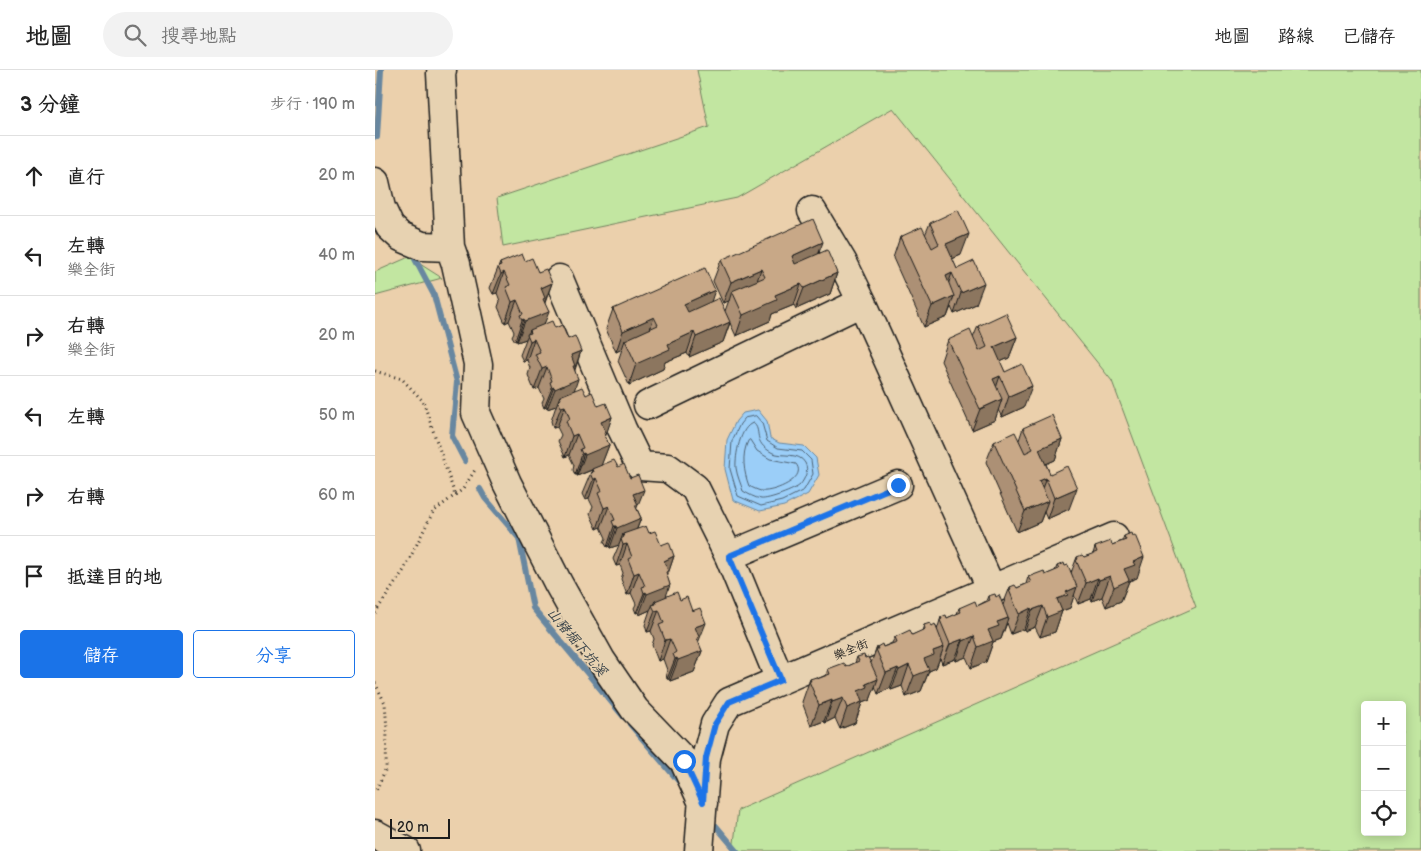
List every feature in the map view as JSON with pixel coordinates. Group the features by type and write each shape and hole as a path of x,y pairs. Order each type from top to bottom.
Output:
{"street":[{"path":"442,70 450,248 456,264 478,364 476,412 507,483 558,584 601,660 635,710 684,761 703,802"},
{"path":"375,182 381,208 390,227 401,236 422,246 450,248"},
{"path":"811,211 843,264 862,302 992,590"},
{"path":"559,279 640,466 668,468 695,488 729,556 781,680"},
{"path":"648,405 862,302"},
{"path":"729,556 898,485"},
{"name":"樂全街","path":"699,851 706,758 715,724 729,702 1114,537"},
{"path":"375,834 406,851"}],"path":[{"path":"375,371 401,379 423,401 455,495"},
{"path":"375,613 404,570 433,512 463,489 478,467"},
{"path":"375,683 385,703 387,729 387,768 375,792"}],"green space":[{"path":"697,70 1421,70 1421,851 733,851 738,810 1196,607 1112,381 893,108 737,198 503,247 497,198 709,127"},
{"path":"409,257 442,278 375,296 375,272"}],"water":[{"path":"758,410 767,421 770,438 779,443 804,446 816,458 819,475 808,494 784,506 760,511 733,500 725,469 727,440 736,421 743,413"}],"building":[{"path":"958,210 969,234 946,244 957,269 974,261 984,283 961,293 952,273 946,276 954,296 932,306 900,237 922,227 932,248 939,244 930,223"},
{"path":"813,219 823,242 792,256 795,264 827,250 837,273 804,288 801,284 775,295 777,300 743,315 732,291 765,277 761,269 731,282 721,260"},
{"path":"522,254 525,261 532,258 538,272 546,269 552,283 541,288 545,298 543,299 549,312 525,321 524,319 522,320 520,315 523,314 517,300 512,302 506,287 510,285 504,272 501,274 498,267 501,266 500,263"},
{"path":"705,268 715,290 684,304 688,312 719,298 730,322 696,337 694,332 668,344 670,349 636,364 625,340 658,325 654,317 623,331 613,309"},
{"path":"1006,313 1017,337 994,347 1005,372 1022,364 1032,386 1009,396 1000,376 993,379 1002,399 980,409 948,340 970,330 979,351 987,347 978,326"},
{"path":"552,321 555,328 562,325 568,339 575,336 581,351 571,355 578,379 555,389 554,387 552,388 550,382 552,381 547,367 542,369 535,354 540,352 534,339 530,341 527,334 531,333 530,330"},
{"path":"582,387 586,395 592,392 598,406 606,403 612,417 601,422 609,445 585,455 584,453 582,454 580,449 583,448 577,434 572,436 566,421 570,419 565,406 561,407 558,401 561,399 560,396"},
{"path":"1052,415 1062,439 1039,449 1050,474 1067,466 1077,488 1054,498 1046,478 1039,481 1048,501 1025,511 994,442 1015,432 1025,453 1033,449 1023,428"},
{"path":"614,460 618,467 624,464 630,478 638,475 644,490 633,494 638,505 635,505 641,518 617,528 612,521 615,520 609,506 604,508 598,493 602,491 596,478 593,480 590,473 593,472 592,469"},
{"path":"646,526 649,533 655,531 661,545 669,542 674,556 664,561 670,585 647,594 646,592 644,593 642,587 645,586 639,572 634,574 628,559 632,557 627,544 623,545 621,539 624,537 623,534"},
{"path":"1131,533 1132,536 1135,535 1144,557 1133,562 1135,565 1124,569 1129,580 1114,587 1110,576 1086,583 1076,560 1078,559 1077,557 1082,555 1084,557 1097,552 1095,547 1111,541 1112,545 1126,540 1124,536"},
{"path":"1064,563 1065,566 1068,565 1077,587 1066,592 1068,595 1057,599 1062,611 1047,617 1043,606 1032,610 1031,608 1019,614 1009,590 1011,589 1010,587 1015,585 1017,588 1031,582 1028,577 1044,571 1045,575 1059,569 1057,566"},
{"path":"677,592 680,600 687,597 692,611 700,608 706,623 695,627 702,651 678,660 677,658 675,659 673,654 676,652 670,639 665,640 659,625 664,623 659,610 655,611 652,605 656,604 655,601"},
{"path":"995,594 996,597 999,595 1008,618 997,622 999,626 988,630 993,641 978,647 974,636 950,644 940,620 942,619 941,617 946,615 947,618 961,612 959,608 975,601 977,606 990,600 988,596"},
{"path":"930,623 932,626 935,624 944,647 933,651 934,655 924,659 929,670 914,676 909,665 886,673 876,649 878,649 877,647 882,644 883,647 897,642 895,637 910,630 912,635 925,629 924,625"},
{"path":"864,655 865,658 868,657 878,679 866,684 868,687 858,691 862,702 847,708 843,698 819,705 809,681 811,681 810,679 816,677 817,679 830,674 828,669 844,663 846,667 859,661 857,657"}],"waterway":[{"name":"山豬堀下坑溪","path":"377,137 381,70"},
{"name":"山豬堀下坑溪","path":"415,259 434,295 457,382 452,436 465,461"},
{"name":"山豬堀下坑溪","path":"480,489 485,498 519,538 533,608 624,717"},
{"name":"山豬堀下坑溪","path":"630,724 682,785"},
{"name":"山豬堀下坑溪","path":"716,826 737,851"}],"route":[{"path":"684,761 703,802 706,758 715,724 729,702 781,680 729,556 898,485"}]}
